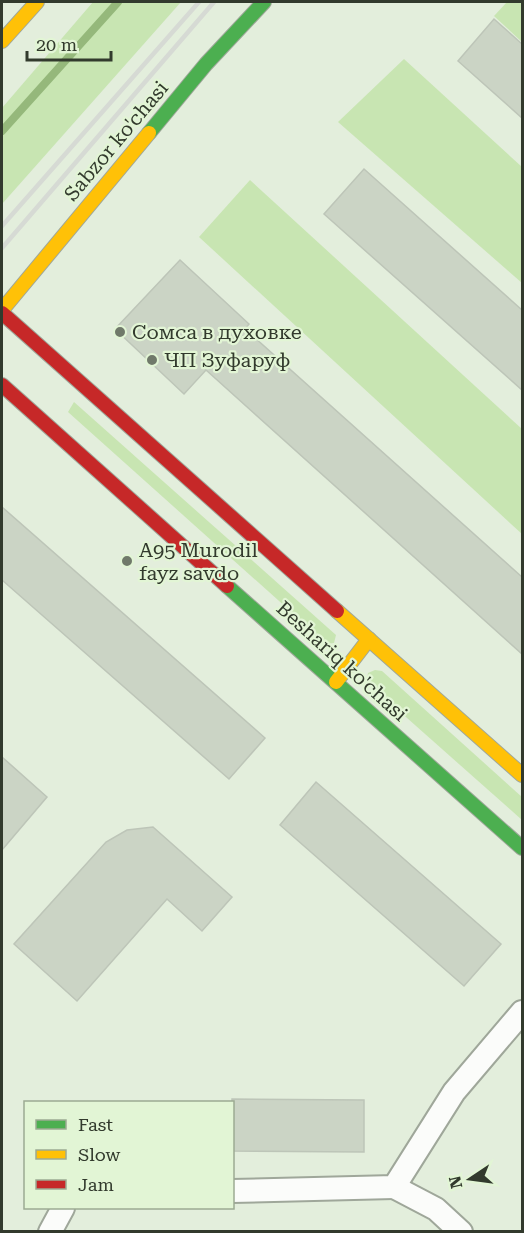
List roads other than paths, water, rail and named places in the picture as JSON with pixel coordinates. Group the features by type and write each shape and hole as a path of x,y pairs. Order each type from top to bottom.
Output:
{"main road":[{"path":"2,41 37,2"},
{"name":"Sabzor ko'chasi","path":"2,311 206,64 264,2"},
{"name":"Beshariq ko'chasi","path":"2,311 522,775"},
{"name":"Beshariq ko'chasi","path":"2,385 522,848"},
{"path":"336,682 369,639"}],"street":[{"path":"394,1187 454,1092 522,1012"},
{"path":"234,1191 394,1187 435,1209 461,1232"},
{"path":"50,1232 62,1209"}],"waterway":[{"path":"2,131 118,2"}],"railway":[{"path":"2,226 199,2"},
{"path":"2,248 214,2"}],"place":[{"name":"Сомса в духовке","path":"120,332"},
{"name":"ЧП Зуфаруф","path":"152,360"},
{"name":"A95 Murodil fayz savdo","path":"127,561"}]}
